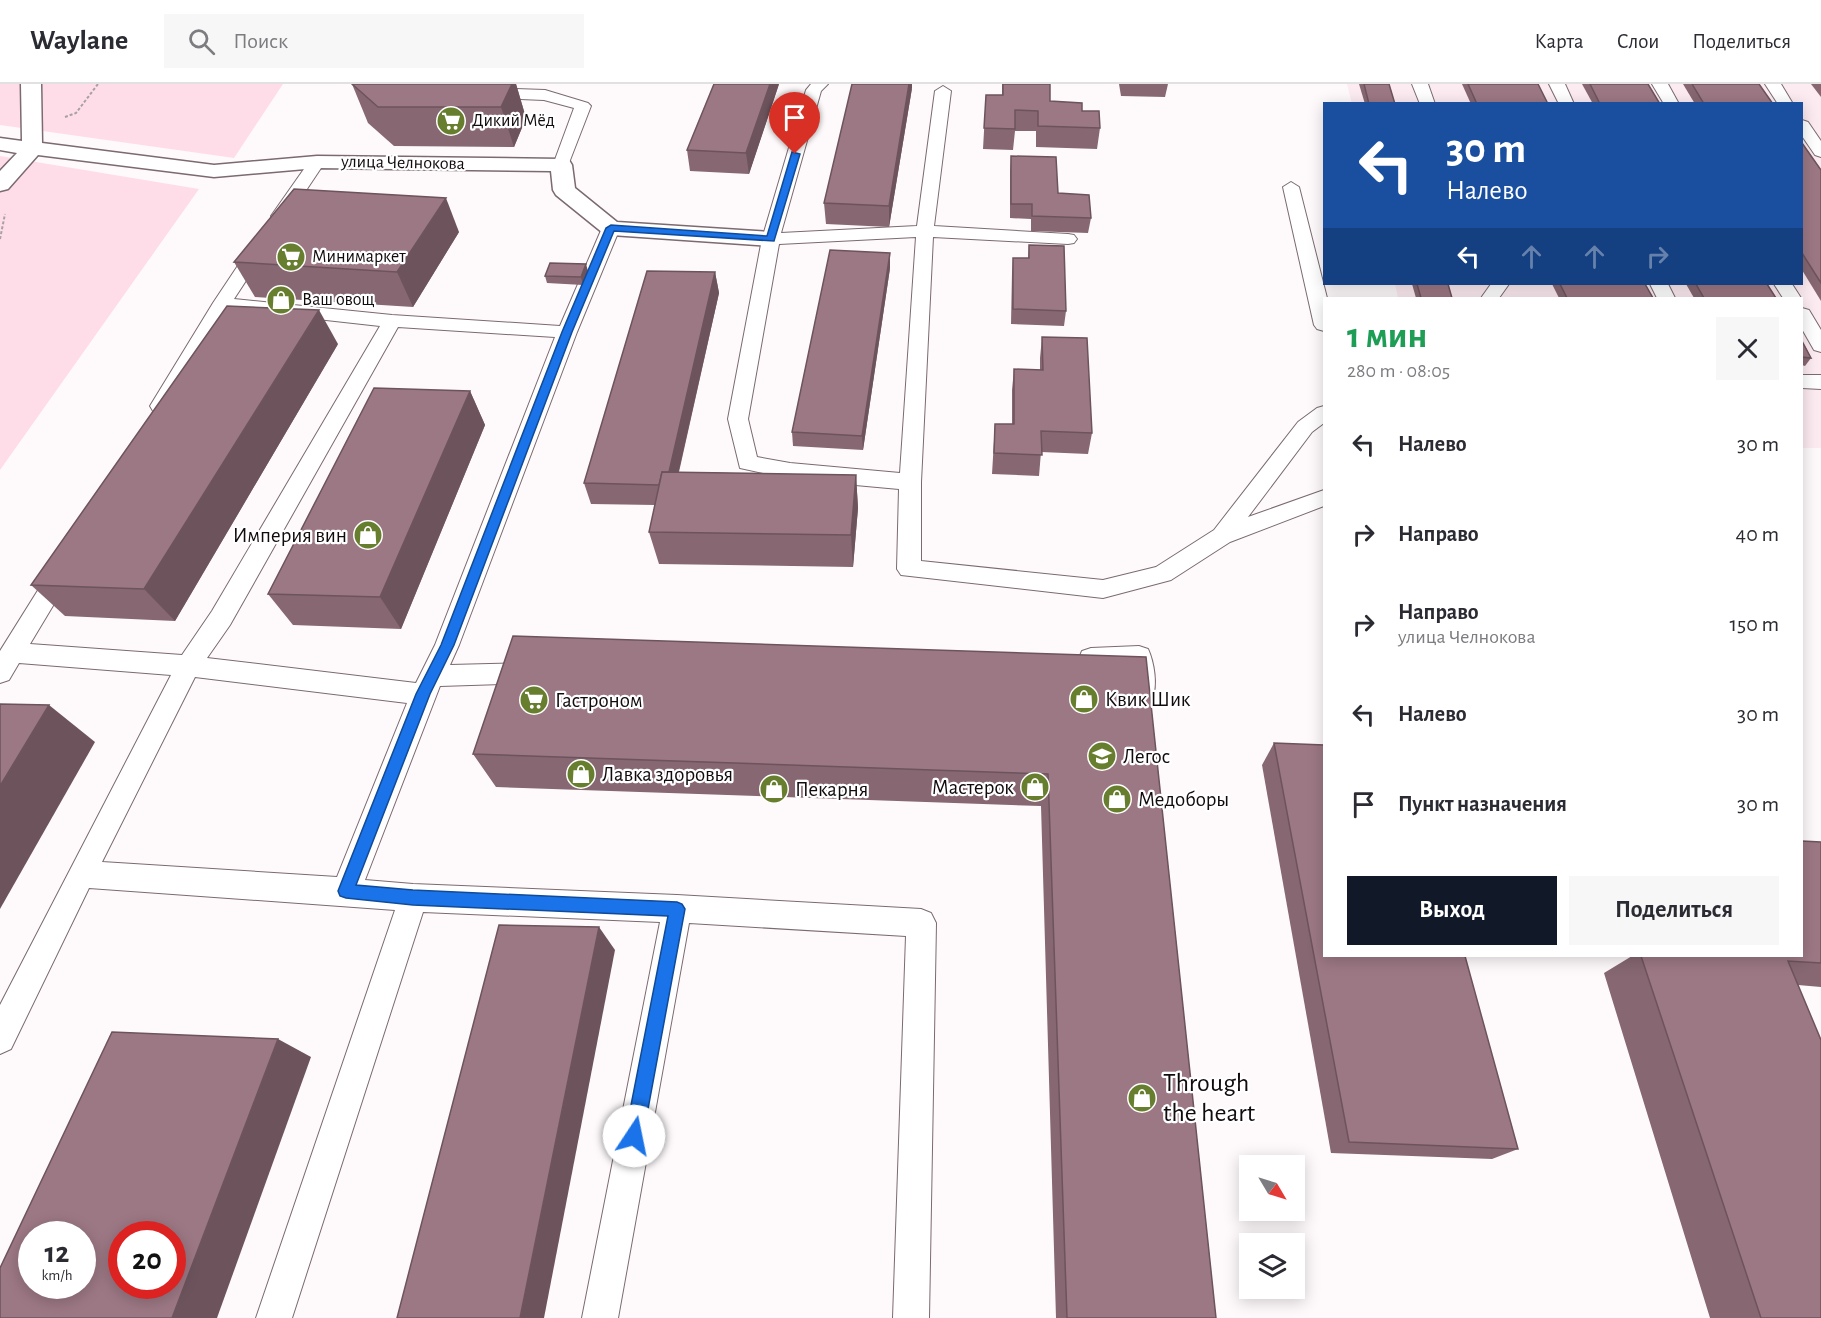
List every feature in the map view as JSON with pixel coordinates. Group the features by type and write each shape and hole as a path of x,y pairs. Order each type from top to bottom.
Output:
{"street":[{"path":"0,184 32,148 31,84"},
{"name":"улица Челнокова","path":"0,144 214,171 317,162 561,165"},
{"path":"561,165 564,190 611,228 771,239"}],"lane":[{"path":"476,84 471,92 548,90 583,106 561,165"},
{"path":"820,84 814,90 771,239 738,419 748,463 790,471 910,482"},
{"path":"1420,84 1427,102"},
{"path":"1557,84 1566,102"},
{"path":"1660,84 1671,102"},
{"path":"1773,84 1785,102"},
{"path":"943,91 925,231 910,482 909,568 1103,589 1163,574 1222,537 1323,498"},
{"path":"1803,126 1821,152"},
{"path":"148,426 222,303 317,162"},
{"path":"1291,187 1323,321"},
{"path":"346,891 428,685 447,645 567,332 611,228"},
{"path":"771,239 925,231 1068,239"},
{"path":"222,303 392,321 567,332"},
{"path":"1803,316 1821,346"},
{"path":"0,1038 188,666 221,618 392,321"},
{"path":"1803,382 1821,382"},
{"path":"1222,537 1305,427 1323,414"},
{"path":"7,663 75,550"},
{"path":"1067,658 1139,656 1146,715"},
{"path":"7,663 188,666 428,685 564,672"},
{"path":"81,874 346,891 413,898 677,909 921,923 911,1318"},
{"path":"274,1318 413,898"},
{"path":"600,1318 677,909"}],"shaded area":[{"path":"0,84 283,84 234,158 0,125"},
{"path":"1347,84 1821,84 1821,448 1803,448 1803,297 1398,297 1395,285 1803,285 1803,102 1352,102"},
{"path":"0,156 199,189 0,470"}],"building":[{"path":"352,84 512,84 501,107 378,107"},
{"path":"714,84 770,84 746,153 687,150"},
{"path":"852,84 909,84 889,206 824,203"},
{"path":"1003,84 1050,84 1050,101 1082,103 1082,111 1099,111 1100,128 1038,126 1038,111 1015,110 1015,129 984,128 986,95 1003,95"},
{"path":"1364,84 1389,84 1394,102 1368,102"},
{"path":"1468,84 1538,84 1547,102 1476,102"},
{"path":"1590,84 1648,84 1659,102 1599,102"},
{"path":"1692,84 1759,84 1772,102 1703,102"},
{"path":"1803,144 1821,170 1821,283 1803,255"},
{"path":"1011,156 1056,157 1058,193 1089,195 1091,218 1032,216 1032,204 1011,204"},
{"path":"294,189 446,198 397,272 234,262"},
{"path":"1029,245 1064,246 1066,311 1013,309 1013,258 1029,258"},
{"path":"830,250 890,253 862,436 792,432"},
{"path":"550,263 586,264 581,277 545,276"},
{"path":"647,271 715,272 669,472 662,472 659,485 584,483"},
{"path":"1417,285 1448,285 1452,297 1421,297"},
{"path":"1560,285 1646,285 1652,297 1566,297"},
{"path":"1697,285 1768,285 1775,297 1703,297"},
{"path":"227,306 319,310 144,589 31,585"},
{"path":"1042,337 1087,338 1092,433 1041,431 1042,455 994,453 995,424 1014,424 1014,369 1043,370"},
{"path":"1803,343 1811,358 1803,357"},
{"path":"374,388 470,391 380,597 268,594"},
{"path":"662,472 856,475 851,535 649,532"},
{"path":"513,636 1146,657 1216,1318 1067,1318 1048,774 473,754"},
{"path":"0,704 49,705 0,786"},
{"path":"1274,743 1323,745 1323,957 1465,957 1518,1149 1349,1142"},
{"path":"1803,841 1821,842 1821,963 1788,961 1821,1040 1821,1318 1761,1318 1641,957 1803,957"},
{"path":"499,925 599,927 520,1318 397,1318"},
{"path":"112,1032 278,1039 186,1281 186,1221 108,1221 108,1299 179,1299 172,1318 0,1318 0,1268 18,1230 18,1299 96,1299 96,1221 22,1221"}],"place":[{"name":"Дикий Мёд","path":"451,121"},
{"name":"Минимаркет","path":"291,257"},
{"name":"Ваш овощ","path":"281,300"},
{"name":"Империя вин","path":"368,535"},
{"name":"Квик Шик","path":"1084,699"},
{"name":"Гастроном","path":"534,700"},
{"name":"Легос","path":"1102,756"},
{"name":"Лавка здоровья","path":"581,774"},
{"name":"Мастерок","path":"1035,787"},
{"name":"Пекарня","path":"774,789"},
{"name":"Медоборы","path":"1117,799"},
{"name":"Through the heart","path":"1142,1098"}],"route":[{"path":"634,1136 677,909 413,898 346,891 423,694 447,645 567,332 611,228 771,239 795,154"}]}
